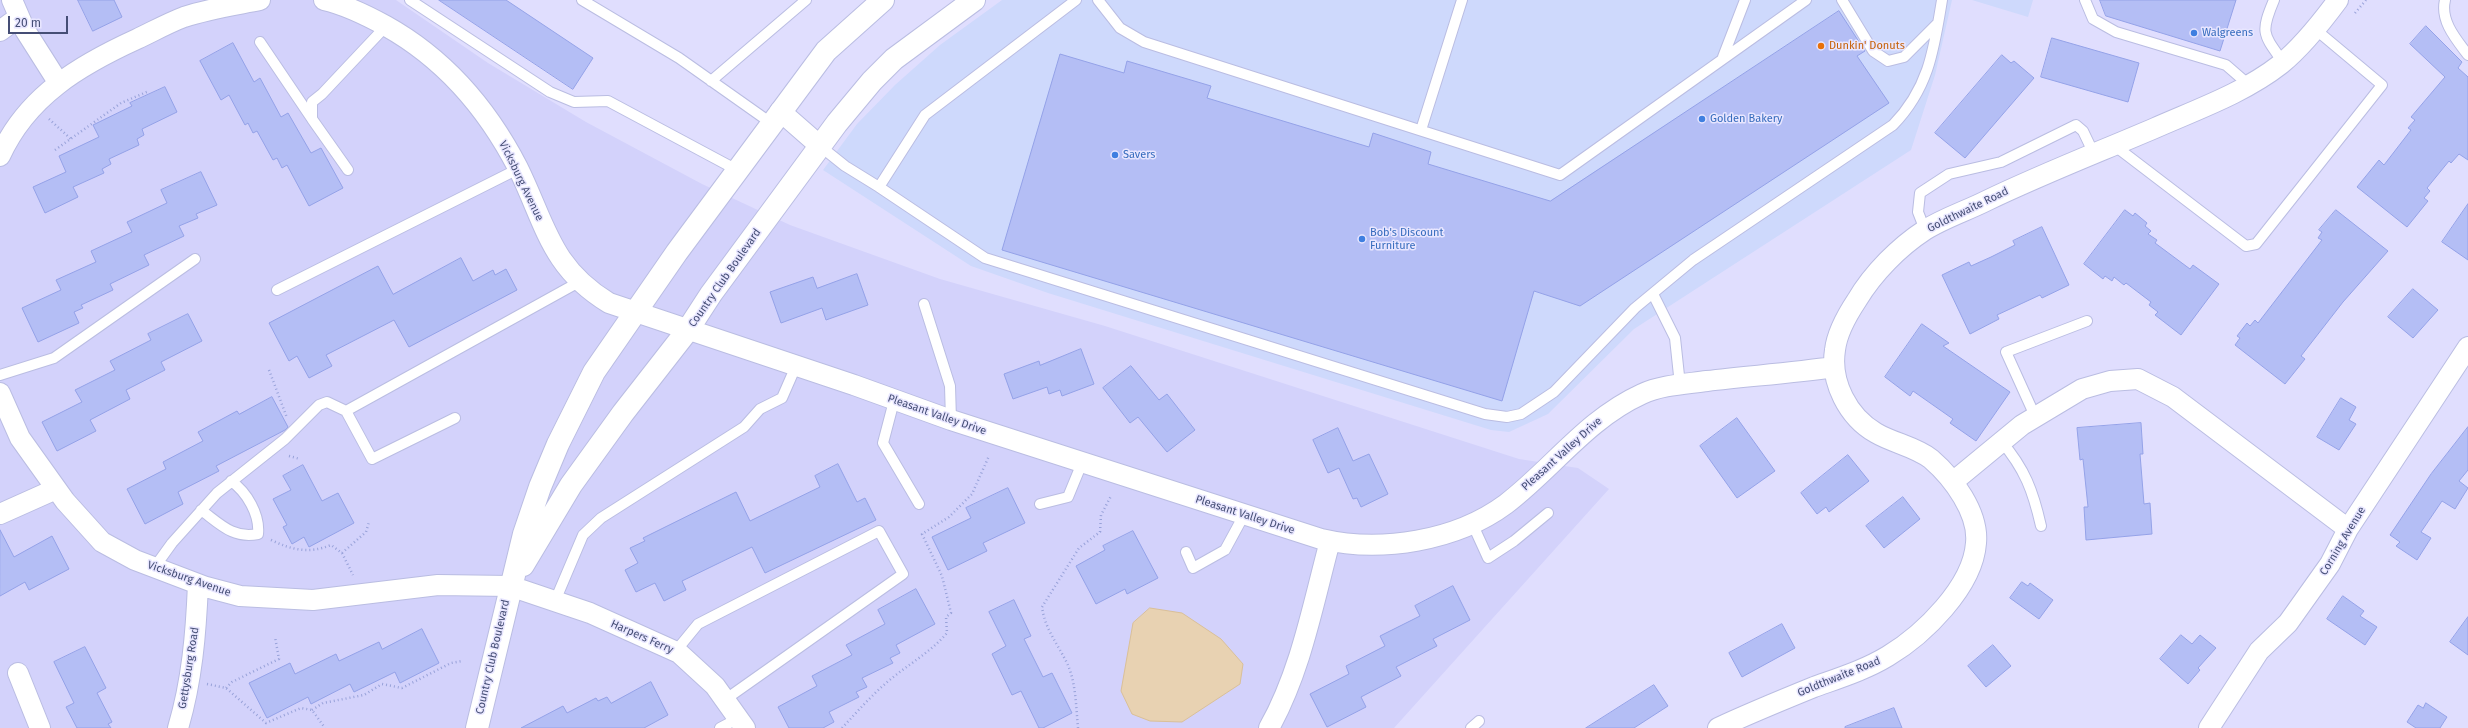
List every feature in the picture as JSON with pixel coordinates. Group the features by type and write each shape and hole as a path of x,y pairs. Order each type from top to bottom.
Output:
{"street":[{"name":"Vicksburg Avenue","path":"324,0 364,14 386,26 420,48 465,88 496,131 518,169 556,252 568,270 579,282 609,303 635,314"},
{"name":"Country Club Boulevard","path":"477,728 510,586 537,493 558,444 594,372 737,170 826,52 883,0"},
{"name":"Country Club Boulevard","path":"510,586 571,485 623,413 688,331 711,294 854,102 894,59 974,0"},
{"name":"Goldthwaite Road","path":"1718,728 1885,658 1920,632 1939,613 1956,592 1969,568 1976,542 1968,506 1954,481 1927,456 1898,444 1863,425 1851,412 1842,395 1834,367 1835,347 1842,326 1858,297 1892,257 1925,230 2046,173 2115,146 2191,113 2249,85 2283,62 2315,29 2338,0"},
{"path":"0,156 21,120 40,97 58,82 99,56 183,18 253,1"},
{"path":"15,9 25,30 58,82"},
{"path":"0,31 15,9"},
{"path":"776,117 820,146"},
{"name":"Pleasant Valley Drive","path":"635,314 796,366 951,420 1244,515 1330,541 1370,545 1438,537 1484,518 1506,504 1566,448 1620,405 1644,393 1680,385 1834,367"},
{"name":"Corning Avenue","path":"2209,728 2260,652 2288,623 2336,555 2348,529 2468,347"},
{"path":"1954,481 2001,441 2035,416 2082,389 2110,381 2138,379 2173,397 2348,529"},
{"name":"Vicksburg Avenue","path":"0,393 20,438 56,488 102,542 135,560 154,568 198,584 240,596 313,600 438,585 510,586"},
{"path":"0,514 56,488"},
{"path":"1269,728 1282,705 1296,666 1330,541"},
{"name":"Gettysburg Road","path":"178,728 189,683 196,642 198,584"},
{"name":"Harpers Ferry","path":"510,586 590,614 675,652 700,671 726,700 742,723"},
{"path":"18,673 40,728"}],"lane":[{"path":"410,0 550,92 574,102 608,101 737,170"},
{"path":"582,0 679,58 711,81 776,117"},
{"path":"711,81 806,0"},
{"path":"879,187 924,115 1076,0"},
{"path":"1098,0 1120,28 1144,42 1560,175 1723,57 1806,0"},
{"path":"1421,130 1462,0"},
{"path":"1723,57 1744,0"},
{"path":"1842,0 1873,51 1888,61 1904,57 1938,23"},
{"path":"820,146 845,166 985,258 1485,414 1507,417 1521,414 1554,392 1635,308 1693,260 1893,126 1909,109 1920,90 1930,66 1942,0"},
{"path":"2085,0 2093,19 2116,32 2226,65 2249,85"},
{"path":"2274,0 2264,24 2268,41 2283,62"},
{"path":"2445,0 2444,7 2449,29 2468,55"},
{"path":"312,119 312,102 322,94 386,26"},
{"path":"2115,146 2246,246 2256,244 2382,85 2315,29"},
{"path":"260,42 348,170"},
{"path":"1925,230 1918,212 1920,193 1949,174 2001,162 2076,125 2083,130 2094,154"},
{"path":"277,290 518,169"},
{"path":"0,375 54,358 195,259"},
{"path":"346,411 579,282"},
{"path":"1653,294 1675,338 1680,385"},
{"path":"924,304 950,386 951,420"},
{"path":"2035,416 2006,352 2087,322"},
{"path":"555,601 583,535 601,518 744,427 760,409 782,398 796,366"},
{"path":"894,401 883,443 919,504"},
{"path":"154,568 172,543 201,510 231,481 327,402 346,411 372,459 455,418"},
{"path":"2001,441 2016,459 2033,490 2041,526"},
{"path":"1040,504 1068,497 1082,463"},
{"path":"201,510 226,528 244,537 258,534 259,522 242,488 231,481"},
{"path":"1472,523 1488,558 1514,541 1548,513"},
{"path":"1186,552 1193,568 1225,550 1244,515"},
{"path":"675,652 698,624 879,531 903,574 726,700"},
{"path":"1471,728 1479,721"},
{"path":"720,728 742,723"}],"path":[{"path":"55,150 121,103 149,91"},
{"path":"48,118 71,139"},
{"path":"269,370 292,431"},
{"path":"842,728 884,684 911,662 936,646 947,634 946,617 951,613 942,576 922,534 949,517 972,494 989,456"},
{"path":"1078,728 1073,685 1067,664 1051,638 1044,621 1042,607 1079,548 1100,532 1102,515 1111,496"},
{"path":"342,553 366,532 369,522"},
{"path":"258,534 285,547 301,551 320,550 331,545 342,553 355,580"},
{"path":"226,688 232,682 279,659 274,637"},
{"path":"189,683 226,688 266,723 301,708 312,710 323,703 364,695 382,684 402,688 451,662 462,661"},
{"path":"312,710 325,728"}],"shaded area":[{"path":"0,0 396,0 488,63 586,122 702,184 790,225 940,279 1105,326 1519,459 1578,468 1609,489 1394,728 0,728"},
{"path":"1002,0 1952,0 1935,75 1911,150 1634,329 1548,414 1509,432 1491,430 1048,293 971,266 823,170 857,124 895,85 940,45"},
{"path":"1972,0 2033,0 2028,17"},
{"path":"1150,608 1182,613 1221,639 1243,664 1240,684 1182,722 1150,721 1132,714 1121,691 1133,623"}],"building":[{"path":"78,0 114,0 122,17 93,31"},
{"path":"439,0 506,0 593,58 573,89"},
{"name":"Walgreens","path":"2100,0 2236,0 2220,51 2106,16"},
{"path":"1839,11 1865,51 1857,56 1889,103 1580,306 1534,291 1502,401 1002,250 1060,54 1124,73 1127,61 1211,86 1207,98 1369,147 1373,133 1431,152 1428,164 1550,201"},
{"path":"2426,26 2462,62 2458,68 2468,77 2468,160 2459,154 2451,163 2449,161 2427,188 2430,191 2424,198 2428,201 2407,227 2357,187 2379,160 2384,165 2411,130 2408,128 2415,120 2411,117 2445,77 2410,44"},
{"path":"2052,38 2139,63 2128,102 2041,77"},
{"path":"233,43 254,82 260,78 281,117 288,113 311,153 321,148 343,188 309,206 287,165 282,168 277,158 273,160 257,131 253,133 248,123 245,125 229,95 221,100 200,61"},
{"path":"2002,55 2011,63 2014,61 2034,78 1965,158 1935,133"},
{"path":"165,87 177,112 142,129 144,135 137,139 139,145 109,159 111,164 102,169 104,173 73,187 78,197 45,213 33,187 66,172 59,156 99,137 93,125 132,106 130,103"},
{"path":"201,172 217,205 196,214 198,218 179,226 184,236 144,255 149,265 110,284 113,290 81,305 83,308 74,312 79,323 38,342 22,308 61,290 56,280 96,262 91,251 132,232 127,222 167,203 161,190"},
{"path":"2468,204 2468,260 2442,242"},
{"path":"2125,210 2133,216 2135,213 2147,223 2145,226 2151,231 2148,234 2157,240 2155,243 2190,269 2193,265 2219,284 2181,335 2155,315 2158,312 2149,305 2151,302 2126,283 2124,285 2114,277 2112,281 2105,276 2103,279 2084,264"},
{"path":"2336,210 2388,251 2343,302 2301,356 2305,359 2285,384 2235,345 2240,338 2237,336 2247,323 2250,326 2255,320 2258,323 2322,240 2318,238 2322,232 2319,230"},
{"path":"2042,227 2069,285 2042,298 2040,295 1997,315 1999,319 1970,334 1942,275 1969,262 1971,266 1991,257 2015,245 2013,241"},
{"path":"461,258 473,281 493,270 495,275 506,269 517,290 409,347 394,320 326,355 332,366 309,378 297,356 289,361 269,323 378,266 393,294"},
{"path":"857,274 868,305 826,320 822,308 781,323 770,292 813,277 817,288"},
{"path":"2413,289 2438,310 2413,338 2388,317"},
{"path":"188,314 202,341 161,362 165,370 126,390 130,399 90,420 96,431 57,451 42,422 82,402 75,390 115,370 110,361 151,340 148,334"},
{"path":"1922,324 1949,343 1943,346 2010,392 1976,441 1950,423 1953,419 1913,391 1910,396 1885,377"},
{"path":"1081,349 1094,384 1062,396 1060,390 1049,394 1047,387 1013,399 1004,374 1039,361 1040,365"},
{"path":"1131,366 1159,400 1167,394 1195,430 1167,452 1138,417 1130,423 1103,388"},
{"path":"272,397 288,427 285,430 216,466 219,471 178,492 183,504 145,524 127,489 166,469 163,462 203,441 198,432 237,411 239,414"},
{"path":"2341,398 2356,407 2349,420 2356,424 2339,450 2317,437"},
{"path":"1737,418 1775,471 1737,498 1700,446"},
{"path":"2141,423 2143,454 2140,454 2144,504 2150,503 2152,534 2086,540 2084,507 2088,507 2083,459 2080,460 2077,428"},
{"path":"2468,427 2468,470 2459,481 2468,488 2455,509 2442,501 2421,532 2431,538 2417,560 2396,546 2400,542 2390,535 2431,474"},
{"path":"1338,428 1353,461 1369,454 1388,494 1361,507 1357,498 1353,499 1339,468 1328,473 1313,440"},
{"path":"1848,455 1869,481 1829,512 1826,507 1817,514 1801,493"},
{"path":"838,464 857,502 865,498 876,520 765,573 752,547 682,581 686,590 664,601 655,583 636,592 625,570 638,563 630,548 645,541 643,538 736,492 750,521 820,487 815,476"},
{"path":"303,465 322,501 338,493 354,523 309,547 304,537 292,544 283,527 287,525 273,499 291,490 283,476"},
{"path":"1008,488 1025,523 983,543 987,551 948,570 932,537 971,518 966,508"},
{"path":"1903,497 1920,519 1884,548 1866,526"},
{"path":"0,530 14,557 52,536 69,569 29,590 25,582 0,596"},
{"path":"1133,531 1158,578 1127,594 1125,589 1096,604 1076,566 1105,550 1103,546"},
{"path":"2022,582 2028,586 2030,583 2053,600 2039,619 2010,598"},
{"path":"1453,586 1470,620 1433,639 1437,646 1396,667 1401,676 1361,697 1366,707 1327,727 1310,694 1349,674 1346,666 1385,646 1380,636 1420,616 1415,606"},
{"path":"916,589 935,624 896,645 900,653 890,658 893,663 862,678 867,687 856,692 859,697 829,712 834,722 823,728 789,728 778,707 817,686 812,676 852,655 846,645 885,624 878,610"},
{"path":"2343,596 2364,611 2360,616 2377,627 2365,645 2327,619"},
{"path":"1014,600 1031,636 1024,639 1043,677 1052,673 1072,713 1043,728 1039,728 1021,691 1012,695 992,654 1006,646 989,612"},
{"path":"2468,617 2468,655 2450,642"},
{"path":"1782,624 1795,648 1742,677 1729,653"},
{"path":"422,629 439,663 400,683 395,672 354,692 350,684 311,704 308,697 267,718 249,683 290,663 295,674 336,654 339,661 379,642 382,649"},
{"path":"2181,635 2192,644 2200,635 2216,648 2198,668 2200,670 2188,684 2160,659"},
{"path":"1993,645 2011,666 1986,687 1968,666"},
{"path":"85,647 106,688 97,693 112,722 108,724 111,728 77,728 66,707 74,703 54,662"},
{"path":"651,682 668,715 644,728 521,728 563,706 567,713 596,698 598,701 607,697 611,703"},
{"path":"1654,685 1668,706 1634,728 1586,728"},
{"path":"2426,703 2447,717 2440,728 2416,728 2407,722 2418,705 2423,708"},
{"path":"1894,708 1902,728 1845,728 1845,727"}],"place":[{"name":"Walgreens","path":"2194,33"},
{"name":"Dunkin' Donuts","path":"1821,46"},
{"name":"Golden Bakery","path":"1702,119"},
{"name":"Savers","path":"1115,155"},
{"name":"Bob's Discount Furniture","path":"1362,239"}]}
